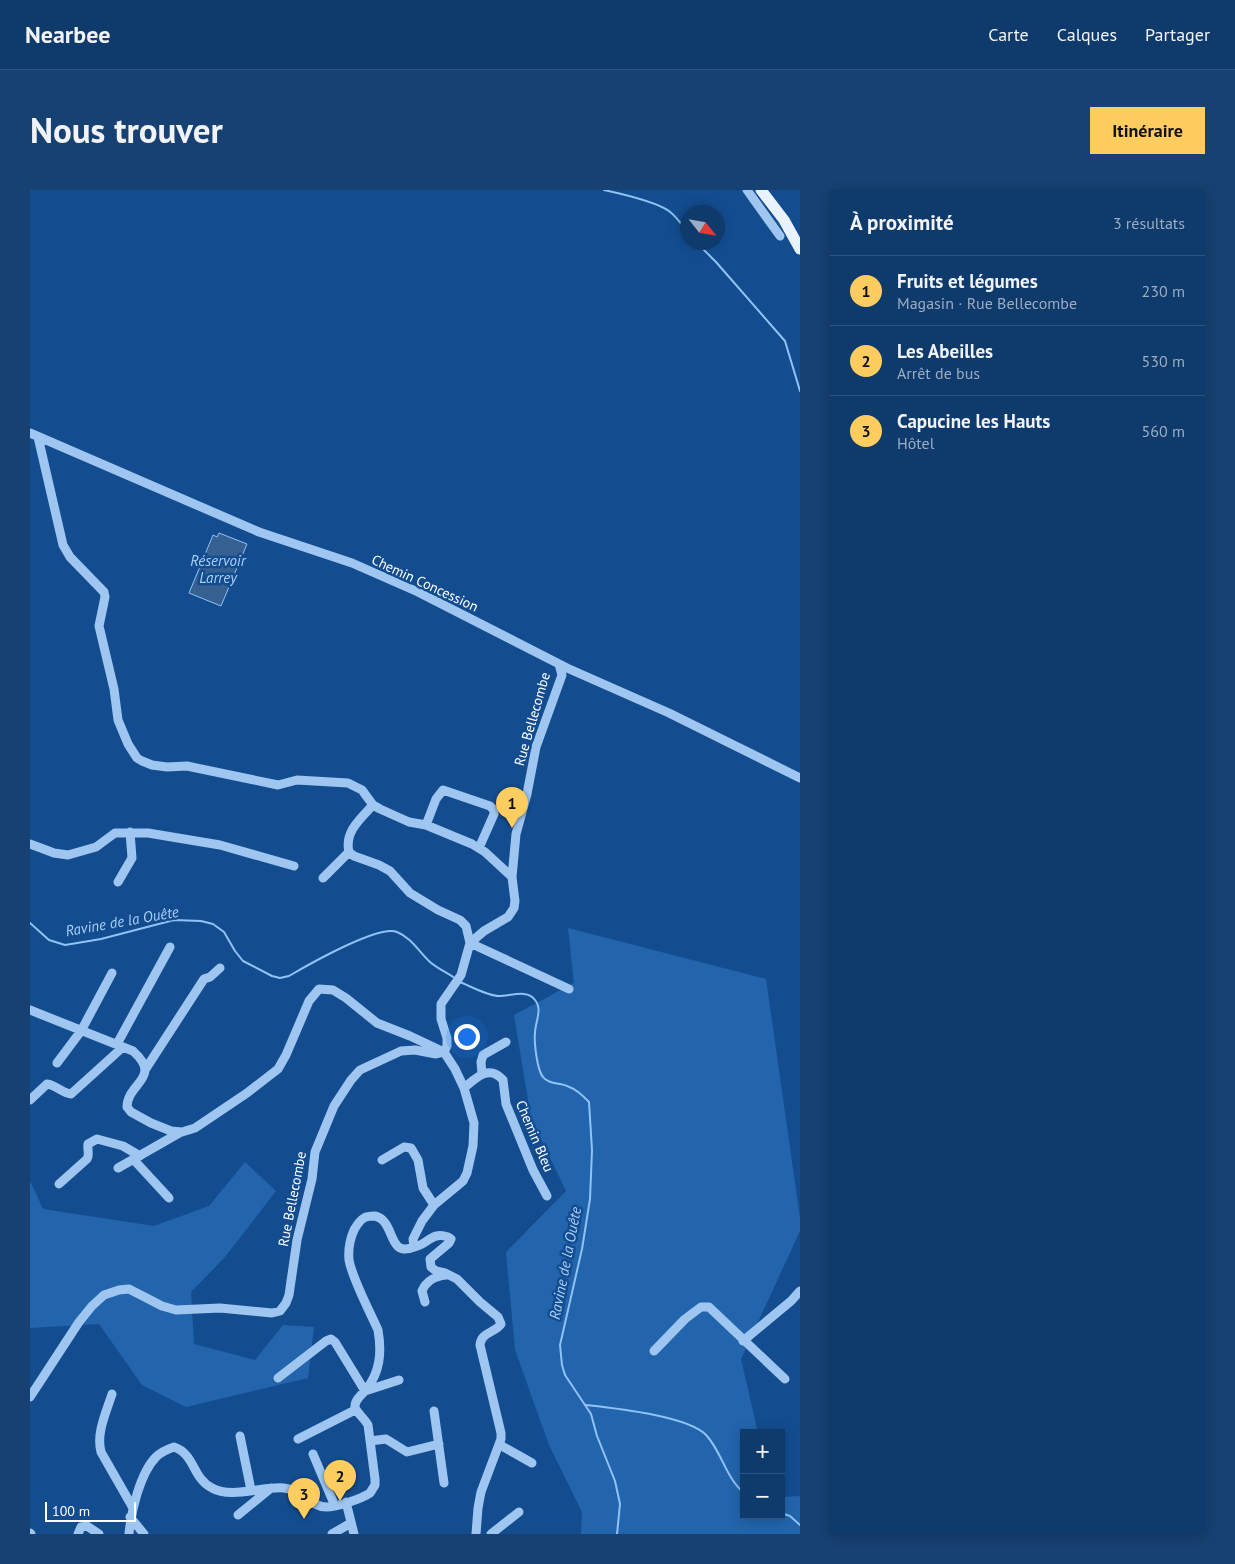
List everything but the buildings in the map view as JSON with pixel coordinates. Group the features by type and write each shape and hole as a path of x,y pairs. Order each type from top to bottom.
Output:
{"main road":[{"path":"761,190 784,220 800,248"}],"street":[{"path":"747,190 780,236"},
{"path":"34,435 63,544 70,557 104,592 105,597 99,626 114,689 118,720 128,744 137,758 152,765 167,767 187,766 278,785 296,780 323,783 345,782 362,790 373,805 380,810 409,822 426,825 479,848 512,876"},
{"name":"Chemin Concession","path":"34,435 259,532 352,563 418,592 559,664 670,713 800,778"},
{"name":"Rue Bellecombe","path":"470,943 484,931 512,914 515,901 512,876 516,834 527,794 536,747 562,675 559,664"},
{"path":"426,825 436,799 444,790 490,806 494,810 494,814 479,848"},
{"path":"373,805 355,824 347,844 349,852 354,856 379,864 390,871 410,893 438,910 460,920 466,926 469,934 470,943 461,975 441,1004 440,1012 447,1038 447,1046 444,1052"},
{"path":"118,882 132,858 130,832"},
{"path":"30,844 54,853 68,855 84,852 96,847 115,833 148,833 220,846 294,866"},
{"path":"323,878 349,852"},
{"path":"470,943 569,989"},
{"path":"30,1100 47,1084 71,1094 120,1045 170,947"},
{"path":"182,1132 172,1131 151,1123 128,1110 128,1101 145,1070 204,979 210,977 220,968"},
{"path":"58,1063 81,1031 112,973"},
{"path":"118,1168 182,1132 195,1128 247,1093 278,1069 286,1056 308,1001 319,989 333,990 377,1023 444,1052 456,1069 464,1088 474,1124 473,1146 468,1173 463,1180 434,1205 422,1221 413,1239 414,1247"},
{"path":"30,1010 133,1051 140,1058 145,1070"},
{"path":"464,1088 482,1074 482,1055 506,1042"},
{"name":"Rue Bellecombe","path":"30,1397 79,1322 92,1306 104,1296 119,1290 129,1290 162,1306 176,1310 220,1308 272,1314 280,1311 286,1303 289,1294 297,1240 312,1179 315,1152 334,1106 350,1080 360,1070 401,1051 415,1050 436,1054 444,1052"},
{"name":"Chemin Bleu","path":"482,1074 487,1072 496,1073 503,1080 506,1104 533,1170 548,1196"},
{"path":"60,1184 87,1159 89,1154 88,1144 97,1139 123,1146 136,1158 168,1198"},
{"path":"382,1160 404,1147 411,1148 418,1160 423,1188 434,1205"},
{"path":"129,1534 130,1517 150,1466 157,1456 174,1447 184,1452 199,1478 214,1490 230,1493 286,1488 324,1507 334,1506 366,1496 373,1489 375,1479 370,1441 365,1419 355,1410 355,1404 377,1371 380,1341 378,1330 351,1267 349,1250 351,1237 357,1225 365,1217 377,1217 386,1223 400,1249 408,1250 438,1235 448,1237 451,1240 449,1243 430,1259 429,1264 436,1271 452,1275 502,1324 500,1327 484,1335 480,1340 501,1433 500,1445 481,1492 476,1534"},
{"path":"426,1302 422,1291 425,1284 441,1276 452,1275"},
{"path":"743,1340 785,1307 800,1291"},
{"path":"654,1351 686,1319 701,1307 709,1307 785,1379"},
{"path":"278,1378 326,1340 331,1339 335,1342 365,1391"},
{"path":"365,1391 399,1380"},
{"path":"112,1394 99,1434 99,1443 102,1452 133,1508"},
{"path":"298,1439 355,1410"},
{"path":"434,1411 444,1483"},
{"path":"240,1436 251,1490"},
{"path":"370,1441 386,1438 407,1452 439,1444"},
{"path":"500,1445 532,1463"},
{"path":"313,1454 334,1506"},
{"path":"238,1515 271,1488"},
{"path":"346,1502 354,1534"},
{"path":"491,1534 519,1512"},
{"path":"130,1517 144,1534"},
{"path":"332,1534 351,1524"},
{"path":"78,1534 81,1527 87,1526 99,1534"}],"shaded area":[{"path":"568,928 766,979 800,1218 800,1231 741,1359 757,1429 740,1429 740,1519 785,1519 785,1497 800,1496 800,1534 581,1534 582,1512 549,1445 515,1350 506,1252 566,1191 531,1118 514,1015 574,983"},
{"path":"245,1162 276,1191 225,1257 191,1292 194,1344 255,1360 283,1325 314,1327 308,1378 186,1407 142,1385 99,1324 30,1328 30,1181 43,1209 154,1226 209,1206"}],"water":[{"name":"Réservoir Larrey","path":"219,533 247,544 221,606 189,593 213,535 217,537"}],"waterway":[{"path":"604,190 638,198 663,207 680,222"},
{"path":"704,250 785,341 800,391"},
{"name":"Ravine de la Ouête","path":"30,923 49,940 65,945 101,939 174,920 201,921 213,924 224,932 243,961 272,976 280,978 289,976 359,940 388,931 397,932 411,941 433,964 456,979"},
{"name":"Ravine de la Ouête","path":"460,982 495,996 523,994 532,997 538,1008 535,1043 543,1077 548,1081 573,1089 589,1102 592,1150 590,1199 582,1249 560,1345 565,1375 591,1414 597,1436 615,1481 620,1504 617,1534"},
{"path":"586,1405 650,1414 685,1423 698,1429 707,1436 717,1450 728,1473 740,1489"},
{"path":"785,1514 790,1516 800,1525"}],"place":[{"name":"Fruits et légumes","path":"512,828"},
{"name":"Les Abeilles","path":"340,1501"},
{"name":"Capucine les Hauts","path":"304,1519"}]}
